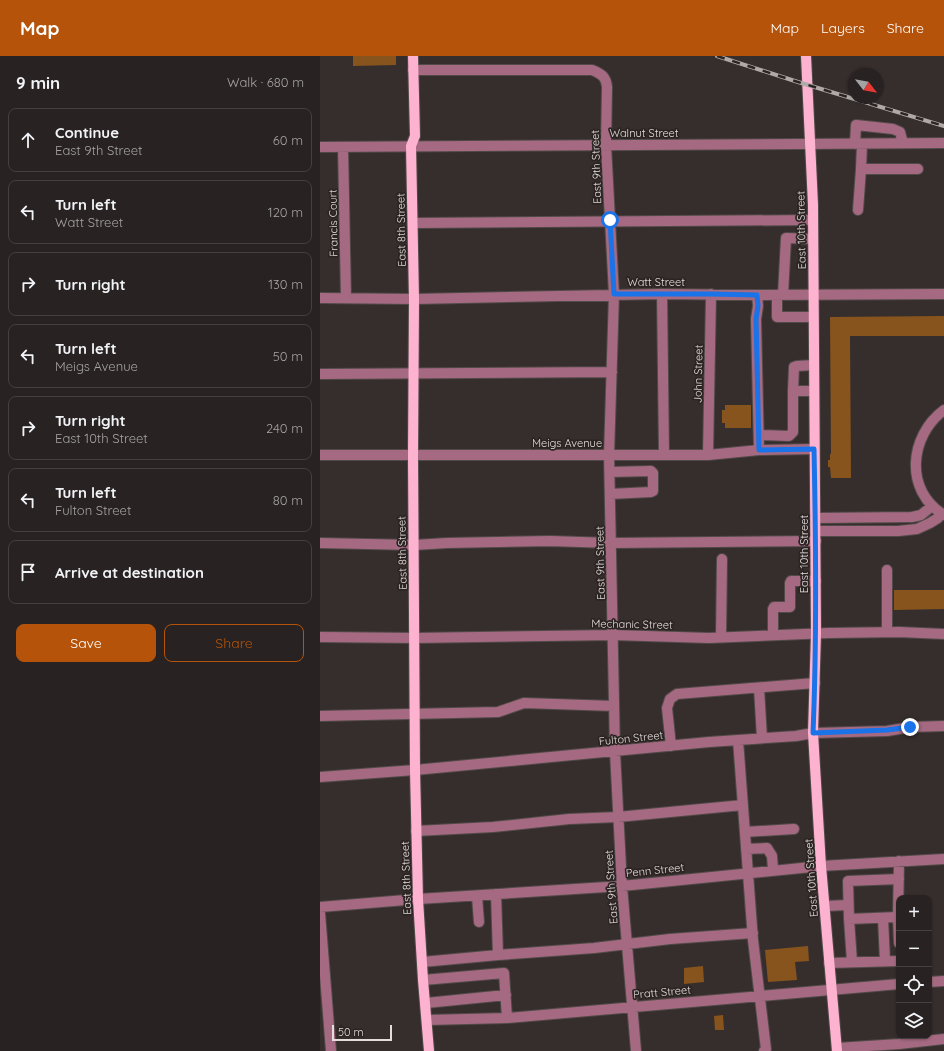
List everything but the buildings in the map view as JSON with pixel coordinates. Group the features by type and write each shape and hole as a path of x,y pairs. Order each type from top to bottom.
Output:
{"main road":[{"name":"East 8th Street","path":"413,56 415,136 411,146 414,299 413,456 415,770 418,899 429,1051"},
{"name":"East 10th Street","path":"806,56 808,113 811,144 813,220 813,391 816,518 816,633 813,733 824,906 837,1050"}],"street":[{"name":"East 9th Street","path":"413,70 574,69 592,70 602,75 606,79 606,145 614,294 609,454 614,635 615,752 622,886 636,1051"},
{"path":"858,210 861,169 856,125 893,129 900,132 903,143"},
{"name":"Walnut Street","path":"320,147 944,143"},
{"name":"Francis Court","path":"343,147 346,298"},
{"path":"861,169 918,169"},
{"path":"413,223 610,220 813,220"},
{"path":"813,239 786,238 777,317 813,317"},
{"name":"Watt Street","path":"320,298 414,299 614,294 944,294"},
{"path":"662,294 664,455"},
{"name":"John Street","path":"708,455 711,294"},
{"path":"757,295 758,306 756,319 759,450"},
{"path":"759,435 789,436 793,432 794,367 814,365"},
{"path":"320,374 612,372"},
{"path":"793,391 813,391"},
{"path":"320,543 414,545 447,543 611,543 816,536 917,530 943,514 932,506 925,496 918,480 915,462 920,438 934,418 944,410"},
{"name":"Meigs Avenue","path":"320,455 708,455 759,450 814,449"},
{"path":"610,472 651,471 653,473 653,491 610,494"},
{"path":"816,518 912,518 921,515 932,506"},
{"path":"722,559 722,637"},
{"path":"887,570 887,632"},
{"path":"773,635 773,609 774,607 790,607 791,581 816,581"},
{"name":"Mechanic Street","path":"320,637 415,638 614,635 722,637 887,632 944,634"},
{"path":"671,746 668,708 670,699 677,694 815,682"},
{"path":"759,688 762,738"},
{"path":"320,716 498,712 524,703 614,706"},
{"name":"Fulton Street","path":"320,777 415,770 813,733 944,726"},
{"path":"738,740 753,933 766,1049 764,1051"},
{"path":"416,831 493,827 569,819 618,817 743,805"},
{"path":"745,832 794,829"},
{"path":"746,850 767,848 772,856 773,870"},
{"name":"Penn Street","path":"320,908 418,899 622,886 821,866 944,859"},
{"path":"899,895 900,861"},
{"path":"852,962 848,881 899,879"},
{"path":"496,894 498,955"},
{"path":"477,896 479,922"},
{"path":"824,906 848,904"},
{"path":"320,913 331,1051"},
{"path":"851,919 883,921 896,918"},
{"path":"883,921 885,961"},
{"path":"422,962 594,948 670,939 753,933"},
{"path":"829,963 896,961"},
{"path":"423,980 504,974 507,1018"},
{"path":"932,982 944,981"},
{"name":"Pratt Street","path":"427,1020 507,1018 896,984"},
{"path":"426,1003 506,995"},
{"path":"837,1050 907,1040 944,1039"}],"railway":[{"path":"717,56 944,126"}],"route":[{"path":"610,220 614,294 757,295 758,306 756,319 759,450 814,449 816,518 816,633 813,733 887,730 910,727"}]}
